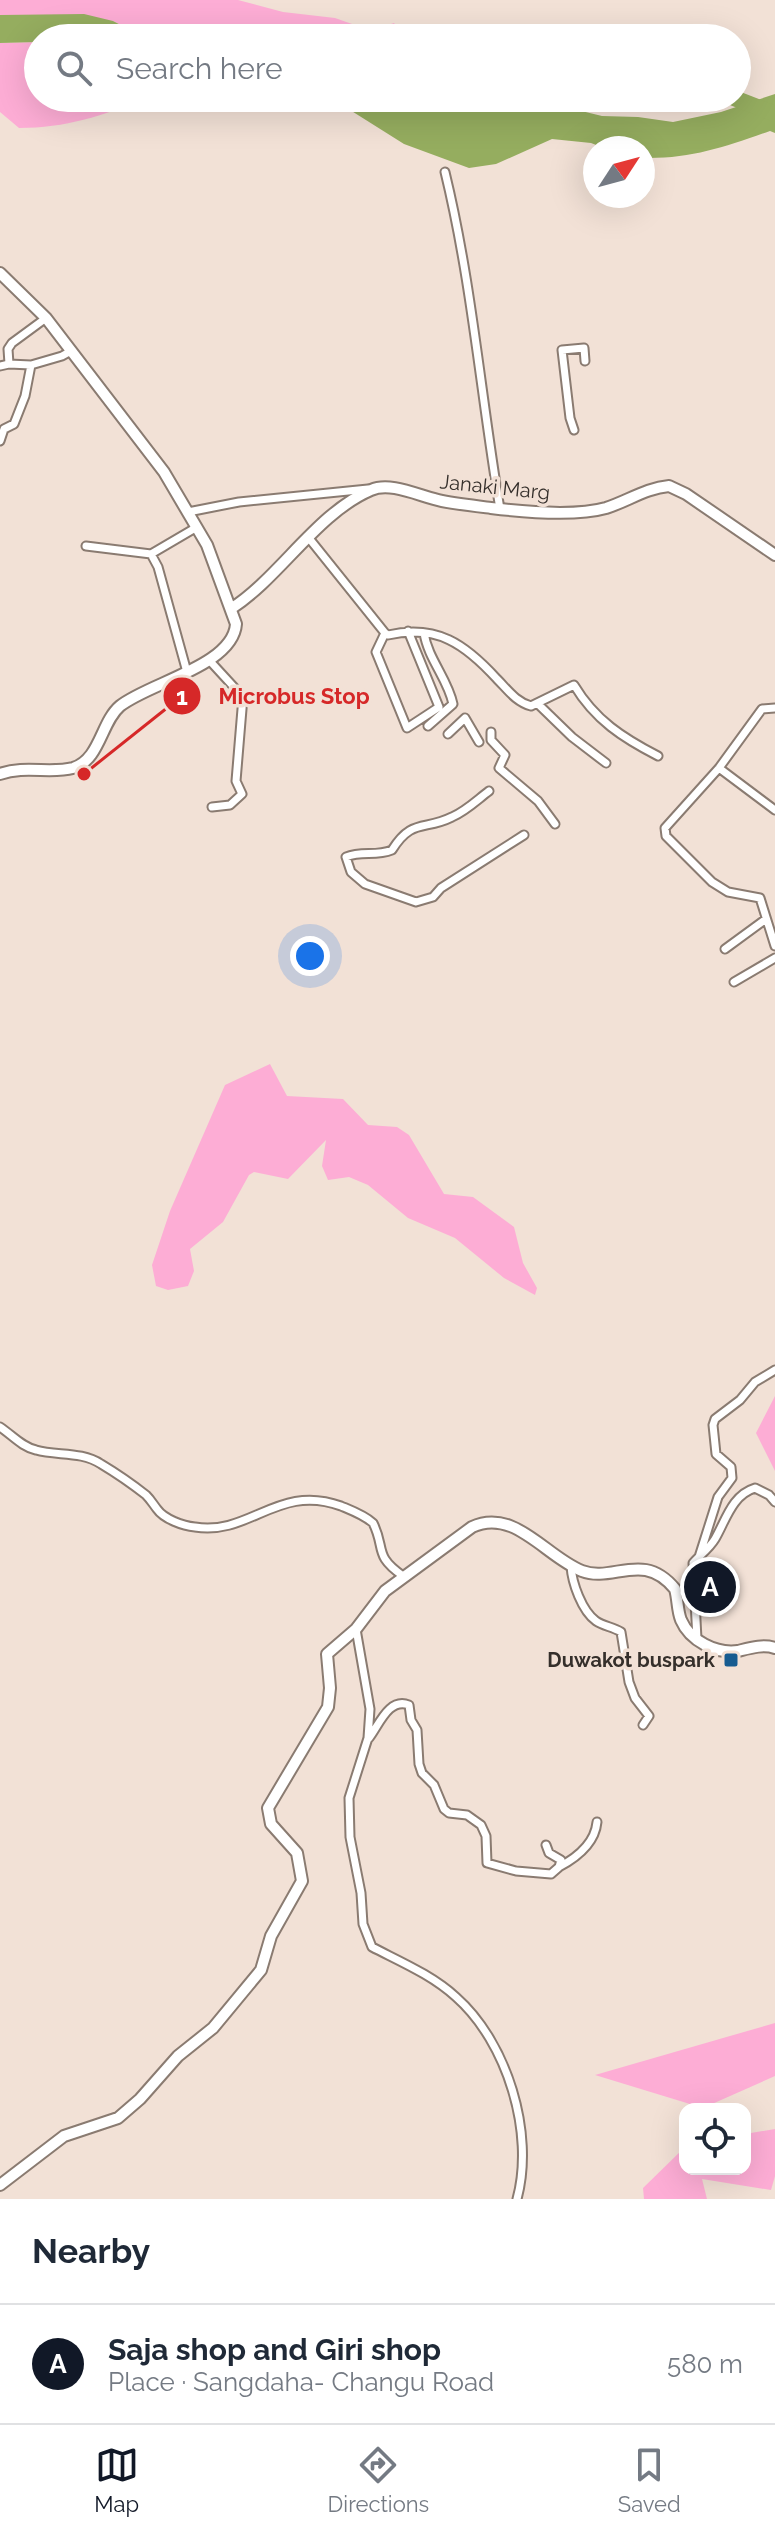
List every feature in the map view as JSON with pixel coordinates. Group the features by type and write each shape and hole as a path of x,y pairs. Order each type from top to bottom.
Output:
{"street":[{"path":"445,172 459,230 500,509"},
{"path":"0,273 46,318 147,448 207,545 232,608 235,631 209,660 119,707 91,754 74,768 13,769 0,774"},
{"path":"9,364 8,349 12,343 46,318"},
{"path":"574,430 562,350 584,348 585,361"},
{"path":"0,366 31,365 71,351"},
{"path":"0,441 4,429 14,424 25,396 31,365"},
{"name":"Janaki Marg","path":"375,488 385,487 441,501 500,509 558,512 606,508 632,496 669,486 686,494 775,555"},
{"path":"188,512 239,502 375,488"},
{"path":"232,608 308,537 347,505 375,488"},
{"path":"86,546 151,554 197,527"},
{"path":"308,537 388,635 408,631 444,636 475,655 516,700 531,706 574,685 590,710 609,728 658,756"},
{"path":"151,554 158,567 187,672"},
{"path":"385,633 376,652 407,728 439,707 408,631"},
{"path":"424,633 426,646 446,683 453,704 428,726"},
{"path":"209,660 243,697 236,781 242,794 230,805 212,807"},
{"path":"538,704 572,737 606,763"},
{"path":"775,708 762,709 719,768 665,828 666,836 712,882 728,892 760,898 775,946"},
{"path":"448,734 465,718 479,742"},
{"path":"491,732 491,740 505,755 499,768 538,801 555,824"},
{"path":"719,768 775,810"},
{"path":"489,791 450,819 414,827 400,837 392,850 371,856 358,852 346,857 351,872 365,884 416,902 433,897 441,888 524,835"},
{"path":"725,949 766,919"},
{"path":"734,982 775,958"},
{"path":"699,1557 718,1497 732,1478 731,1467 716,1454 715,1419 740,1400 755,1382 775,1370"},
{"path":"0,1427 23,1445 35,1450 77,1455 99,1463 142,1492 166,1518 192,1527 226,1526 270,1507 297,1500 333,1503 359,1513 373,1523 381,1554 391,1568 403,1576"},
{"path":"697,1639 693,1563 710,1548 729,1511 747,1491 755,1488 775,1502"},
{"path":"0,2185 64,2136 118,2118 140,2099 178,2056 213,2028 261,1970 271,1936 302,1881 297,1853 271,1824 268,1808 328,1707 327,1654 356,1629 385,1591 472,1527 487,1522 509,1524 586,1573 642,1569 665,1578 675,1589 679,1617 697,1639 718,1651 775,1648"},
{"path":"571,1566 575,1585 588,1613 598,1623 621,1632 629,1682 635,1698 649,1716 643,1725"},
{"path":"356,1629 370,1709 368,1738 349,1798 350,1837 361,1893 363,1924 372,1947 434,1980 457,1997 496,2047 510,2079 518,2119 521,2162 517,2199"},
{"path":"368,1738 386,1713 400,1702 409,1705 411,1720 417,1730 422,1773 434,1785 444,1809 449,1813 467,1815 481,1825 486,1836 487,1863 516,1871 551,1874 575,1858 596,1829 597,1822"},
{"path":"546,1845 549,1853 561,1860 559,1867"}],"shaded area":[{"path":"0,0 238,0 283,12 335,18 352,24 119,24 113,21 0,15"},
{"path":"84,14 119,24 24,24 24,42 0,43 0,15"},
{"path":"24,42 24,112 108,112 52,126 19,128 0,112 0,43"},
{"path":"775,94 775,133 770,131 708,151 655,157 655,136 583,136 583,142 552,139 496,164 469,168 404,144 353,112 586,112 673,122 721,112 751,112 751,102"},
{"path":"270,1064 287,1096 343,1099 368,1125 397,1127 409,1135 444,1194 473,1197 514,1227 523,1263 537,1288 535,1295 504,1278 455,1238 408,1218 368,1185 349,1177 328,1180 322,1166 326,1140 288,1179 254,1172 249,1175 223,1222 190,1249 194,1271 188,1286 168,1290 156,1286 152,1265 170,1211 225,1085"},
{"path":"775,1396 775,1471 756,1433"},
{"path":"775,2023 775,2076 714,2103 687,2103 595,2075"},
{"path":"775,2129 775,2176 771,2190 702,2179 707,2199 644,2199 643,2188 679,2153 679,2175 751,2175 751,2133"}],"waterway":[{"path":"751,105 775,114"}],"place":[{"name":"Microbus Stop","path":"84,774"},
{"name":"Saja shop and Giri shop","path":"710,1587"},
{"name":"Duwakot buspark","path":"731,1660"}]}
